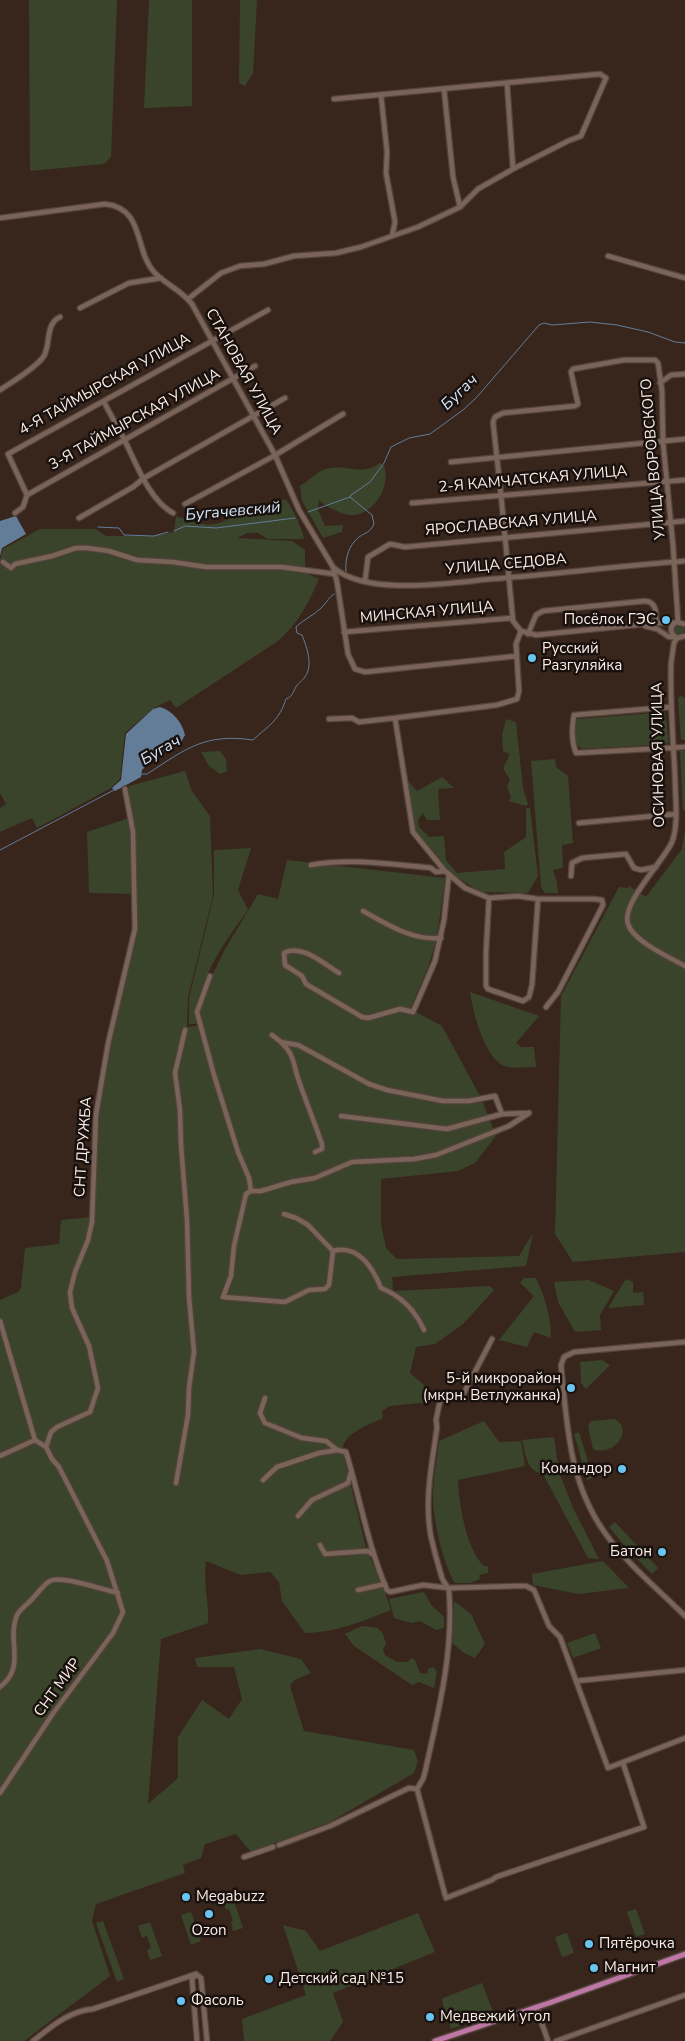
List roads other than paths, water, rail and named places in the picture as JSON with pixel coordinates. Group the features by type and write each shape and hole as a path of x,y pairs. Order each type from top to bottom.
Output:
{"main road":[{"path":"434,2041 685,1954"}],"street":[{"path":"188,299 221,273 240,266 264,264 294,256 336,253 361,247 418,227 460,207 478,189 513,169 581,136 606,78 600,74 334,99"},
{"path":"507,83 513,169"},
{"path":"444,89 453,177 460,207"},
{"path":"381,95 387,152 386,173 395,222 392,236"},
{"name":"СТАНОВАЯ УЛИЦА","path":"0,218 105,204 116,206 132,220 148,263 161,278 179,290 188,299 275,455 300,510 333,567 344,632 352,665 358,671 366,672 517,656"},
{"path":"608,256 685,278"},
{"path":"80,308 129,283 161,278"},
{"name":"4-Я ТАЙМЫРСКАЯ УЛИЦА","path":"27,495 8,454 74,418 89,407 104,402 268,310"},
{"path":"0,390 44,356 51,325 54,320 60,317"},
{"name":"УЛИЦА ВОРОВСКОГО","path":"497,457 493,422 498,415 575,406 578,404 571,372 573,369 624,360 655,360 658,363 674,562 676,622 671,631 676,638"},
{"name":"3-Я ТАЙМЫРСКАЯ УЛИЦА","path":"27,495 255,366"},
{"path":"660,384 671,375 685,374"},
{"path":"79,518 133,487 144,478 285,398"},
{"path":"104,402 157,500 165,509 173,513"},
{"path":"185,504 275,455 343,414"},
{"path":"451,462 685,439"},
{"path":"497,457 512,618 521,631 536,635 656,623 676,622 685,624"},
{"name":"2-Я КАМЧАТСКАЯ УЛИЦА","path":"412,503 685,480"},
{"path":"15,513 23,507 27,495"},
{"name":"ЯРОСЛАВСКАЯ УЛИЦА","path":"365,581 368,557 390,544 405,547 685,520"},
{"path":"3,562 11,568 15,564 52,556 76,548 87,548 138,560 206,567 281,566 335,574"},
{"name":"УЛИЦА СЕДОВА","path":"333,567 343,576 365,581 421,586 685,561"},
{"path":"337,582 337,578 343,576"},
{"path":"528,634 536,614 543,611 645,601 651,602 654,606 656,623"},
{"name":"МИНСКАЯ УЛИЦА","path":"344,632 512,618"},
{"path":"640,625 657,628 669,637 685,636"},
{"path":"329,720 352,718 359,722 395,718 497,705 517,699 519,691 516,644 521,631"},
{"name":"ОСИНОВАЯ УЛИЦА","path":"676,638 671,663 676,814 672,841 628,909 626,916 634,935 685,966"},
{"path":"671,707 574,715 572,733 576,753 685,747"},
{"path":"395,718 413,832 447,873 465,888 489,898 518,896 538,899 593,898 602,900 603,906 558,992 546,1007"},
{"name":"СНТ ДРУЖБА","path":"46,1447 51,1432 90,1412 98,1388 89,1346 72,1308 70,1292 75,1272 88,1240 92,1222 96,1115 108,1044 135,929 133,832 126,789"},
{"path":"578,823 676,814"},
{"path":"571,876 572,864 582,858 626,854 634,868 642,870 656,867"},
{"path":"311,864 373,862 431,868 436,872 447,873"},
{"path":"339,973 300,950 290,949 284,953 285,965 302,976 306,984 362,1017 368,1018 400,1009 413,1012 435,961 441,938 447,873"},
{"path":"489,898 486,986 500,994 524,1001 532,985 538,899"},
{"path":"363,911 393,927 427,940 441,938"},
{"path":"210,976 198,1012 214,1075 238,1152 249,1178 251,1191"},
{"path":"176,1483 188,1415 194,1352 189,1297 188,1220 180,1110 175,1073 185,1030"},
{"path":"272,1035 289,1050 294,1060 299,1082 322,1144 322,1149 315,1152"},
{"path":"281,1042 298,1045 355,1077 387,1090 443,1101 469,1101 495,1096 502,1114"},
{"path":"333,1251 329,1285 325,1289 309,1290 285,1302 223,1297 232,1276 234,1246 246,1194 251,1191 261,1191 291,1182 315,1178 352,1162 414,1159 436,1155 509,1126 529,1113 502,1114 447,1129 341,1116"},
{"path":"284,1214 308,1225 333,1251"},
{"path":"333,1251 348,1249 359,1255 374,1272 381,1288 395,1294 418,1317 424,1330"},
{"path":"0,1321 35,1440 46,1447"},
{"path":"416,1789 423,1780 443,1690 448,1625 449,1588 443,1580 431,1537 429,1518 428,1493 437,1427 436,1420 440,1401 464,1393 492,1339"},
{"path":"685,1342 568,1354 562,1360 561,1365 569,1449 582,1489 594,1515 620,1551 685,1616"},
{"path":"265,1398 260,1413 265,1423 302,1438 326,1441 337,1450"},
{"path":"0,1456 35,1440"},
{"name":"СНТ МИР","path":"0,1793 54,1712 113,1633 123,1612 104,1554 59,1467 52,1459 46,1447"},
{"path":"263,1480 277,1467 318,1453 337,1450 346,1452 368,1528 373,1555 387,1590 394,1591 423,1585 449,1588 518,1586 531,1588 534,1590 549,1626 560,1637 608,1768 685,1738"},
{"path":"298,1516 312,1500 348,1483 352,1470"},
{"path":"320,1546 325,1554 368,1551 373,1555"},
{"path":"0,1687 14,1670 15,1654 13,1644 18,1614 50,1581 63,1579 118,1593"},
{"path":"358,1590 385,1584"},
{"path":"576,1681 685,1670"},
{"path":"416,1789 445,1896 644,1827 623,1763"},
{"path":"279,1845 330,1826 409,1788 416,1789"},
{"path":"244,1856 273,1847"},
{"path":"33,2041 64,2018 84,2009 93,2008 196,1974"},
{"path":"196,1974 192,1979 197,2041"},
{"path":"196,1974 201,1978 208,2041"},
{"path":"556,2041 685,1996"},
{"path":"536,2007 548,2041"}],"water":[{"path":"16,516 26,534 2,548 0,556 0,521"},
{"path":"160,707 169,711 176,718 182,726 185,735 181,742 155,757 142,770 141,777 115,791 112,788 121,780 126,734 153,709"}],"waterway":[{"name":"Бугач","path":"346,572 346,562 352,544 369,531 374,524 372,515 350,497 351,495 370,482 384,463 391,447 409,438 430,434 463,410 477,397 539,325 544,323 552,325 590,322 617,325 648,332 675,342 685,343"},
{"name":"Бугачевский","path":"308,512 350,497"},
{"name":"Бугачевский","path":"174,531 185,526 216,528 295,518"},
{"name":"Бугачевский","path":"98,527 119,528 124,535 154,536 168,532"},
{"name":"Бугач","path":"141,774 147,774 196,745 221,739 253,740 269,726 277,718 286,699 291,696 298,684 304,679 309,668 306,646 302,635 297,633 296,627 320,609 334,594"},
{"name":"Бугач","path":"0,850 114,790"}],"place":[{"name":"Посёлок ГЭС","path":"666,620"},
{"name":"Русский Разгуляйка","path":"532,658"},
{"name":"5-й микрорайон (мкрн. Ветлужанка)","path":"571,1388"},
{"name":"Командор","path":"622,1469"},
{"name":"Батон","path":"662,1552"},
{"name":"Megabuzz","path":"186,1897"},
{"name":"Ozon","path":"209,1914"},
{"name":"Пятёрочка","path":"589,1944"},
{"name":"Магнит","path":"594,1968"},
{"name":"Детский сад №15","path":"269,1979"},
{"name":"Фасоль","path":"181,2001"},
{"name":"Медвежий угол","path":"430,2017"}]}
